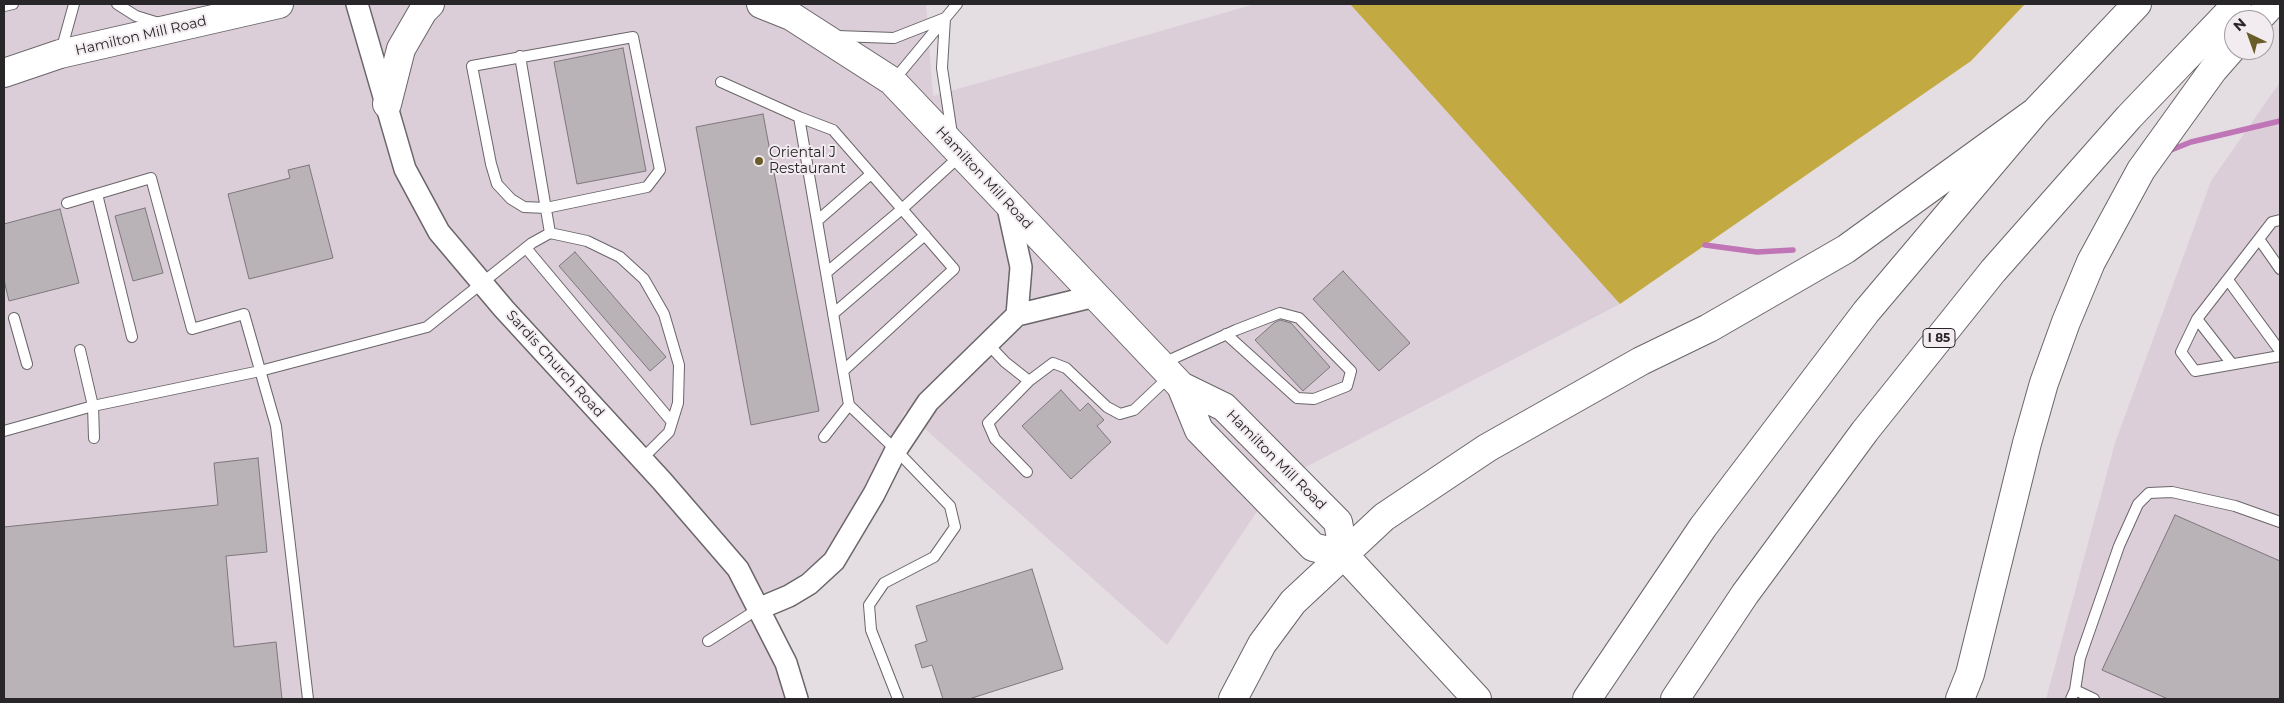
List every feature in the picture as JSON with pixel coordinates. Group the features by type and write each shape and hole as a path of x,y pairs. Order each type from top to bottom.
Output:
{"main road":[{"path":"386,104 401,49 422,11 430,4"},
{"name":"Hamilton Mill Road","path":"761,4 791,16 892,81 1170,375 1224,407 1338,522 1344,555"},
{"path":"1587,699 1703,527 1814,379 1918,248 2035,112 2138,4"},
{"name":"I 85","path":"1675,699 1745,594 1865,431 1993,271 2129,117 2238,4"},
{"name":"Hamilton Mill Road","path":"4,73 60,54 266,5"},
{"path":"1960,699 1970,674 2027,443 2044,383 2066,322 2091,262 2141,170 2224,57"},
{"path":"1232,699 1262,644 1293,602 1384,516 1487,448 1641,361 1709,328 1846,249 2035,112"},
{"path":"1344,555 1477,699"}],"street":[{"name":"Sardis Church Road","path":"357,4 406,169 439,232 483,284 642,459 738,569 786,663 797,699"},
{"path":"1007,203 1021,267 1016,315"},
{"path":"758,610 809,584 834,561 874,494 896,450 928,402 1016,315 1095,296"}],"lane":[{"path":"4,6 13,4"},
{"path":"60,54 74,4"},
{"path":"117,4 136,16 175,28"},
{"path":"892,81 957,4"},
{"path":"821,35 894,38 945,18"},
{"path":"826,273 902,209 958,150 942,68 945,18"},
{"path":"633,36 660,170 647,187 546,208 524,207 511,199 497,184 491,164 472,66 633,36"},
{"path":"520,56 550,233"},
{"path":"722,82 799,117 834,130 954,269 843,371"},
{"path":"799,117 849,405 950,506 955,527 934,557 884,583 869,605 870,630 898,699"},
{"path":"817,221 872,174"},
{"path":"68,203 151,178 192,329 244,314 276,426 308,699"},
{"path":"97,194 132,337"},
{"path":"2280,220 2272,222 2197,319 2181,352 2195,371 2280,356"},
{"path":"4,431 93,406 260,371 427,327 526,248 550,233 588,240 620,258 644,279 664,314 679,365 678,403 669,432 642,459"},
{"path":"833,314 925,235"},
{"path":"2259,240 2280,269"},
{"path":"526,248 672,422"},
{"path":"2228,280 2280,351"},
{"path":"1027,472 995,439 988,422 1029,381 1053,364 1066,368 1107,407 1120,414 1134,410 1170,375 1226,334 1280,313 1299,318 1352,371 1347,386 1314,399 1297,398 1226,334"},
{"path":"14,318 28,364"},
{"path":"2197,319 2232,364"},
{"path":"987,343 1004,362 1029,381"},
{"path":"80,350 93,406 94,438"},
{"path":"824,437 849,405"},
{"path":"2094,699 2073,695 2080,658 2119,546 2138,504 2149,493 2172,492 2235,506 2280,522"},
{"path":"708,641 758,610"}],"shaded area":[{"path":"4,4 926,4 933,96 1255,4 1350,4 1620,304 1277,482 1167,645 905,411 850,536 761,605 804,699 4,699"},
{"path":"1350,4 2025,4 1971,61 1620,304"},
{"path":"2280,82 2280,699 2046,699 2115,443 2211,181"}],"building":[{"path":"623,48 646,171 577,184 554,62"},
{"path":"763,114 819,411 751,425 696,127"},
{"path":"309,165 333,258 249,279 228,194 290,178 288,170"},
{"path":"145,208 163,273 133,281 115,216"},
{"path":"60,209 79,283 9,301 4,280 4,224"},
{"path":"575,252 666,357 650,371 559,266"},
{"path":"1343,271 1410,343 1379,371 1313,299"},
{"path":"1280,320 1291,323 1330,367 1303,391 1255,340"},
{"path":"1061,390 1080,411 1088,403 1104,420 1097,426 1111,442 1071,479 1022,426"},
{"path":"258,458 267,552 226,556 234,647 276,642 282,699 4,699 4,527 218,505 214,463"},
{"path":"2175,515 2280,561 2280,699 2168,699 2102,670"},
{"path":"1032,569 1063,669 969,699 943,699 932,665 922,668 915,645 927,641 916,606"}],"waterway":[{"path":"2166,152 2191,142 2280,121"},
{"path":"1705,245 1757,252 1793,250"}],"place":[{"name":"Oriental J Restaurant","path":"759,161"}]}
